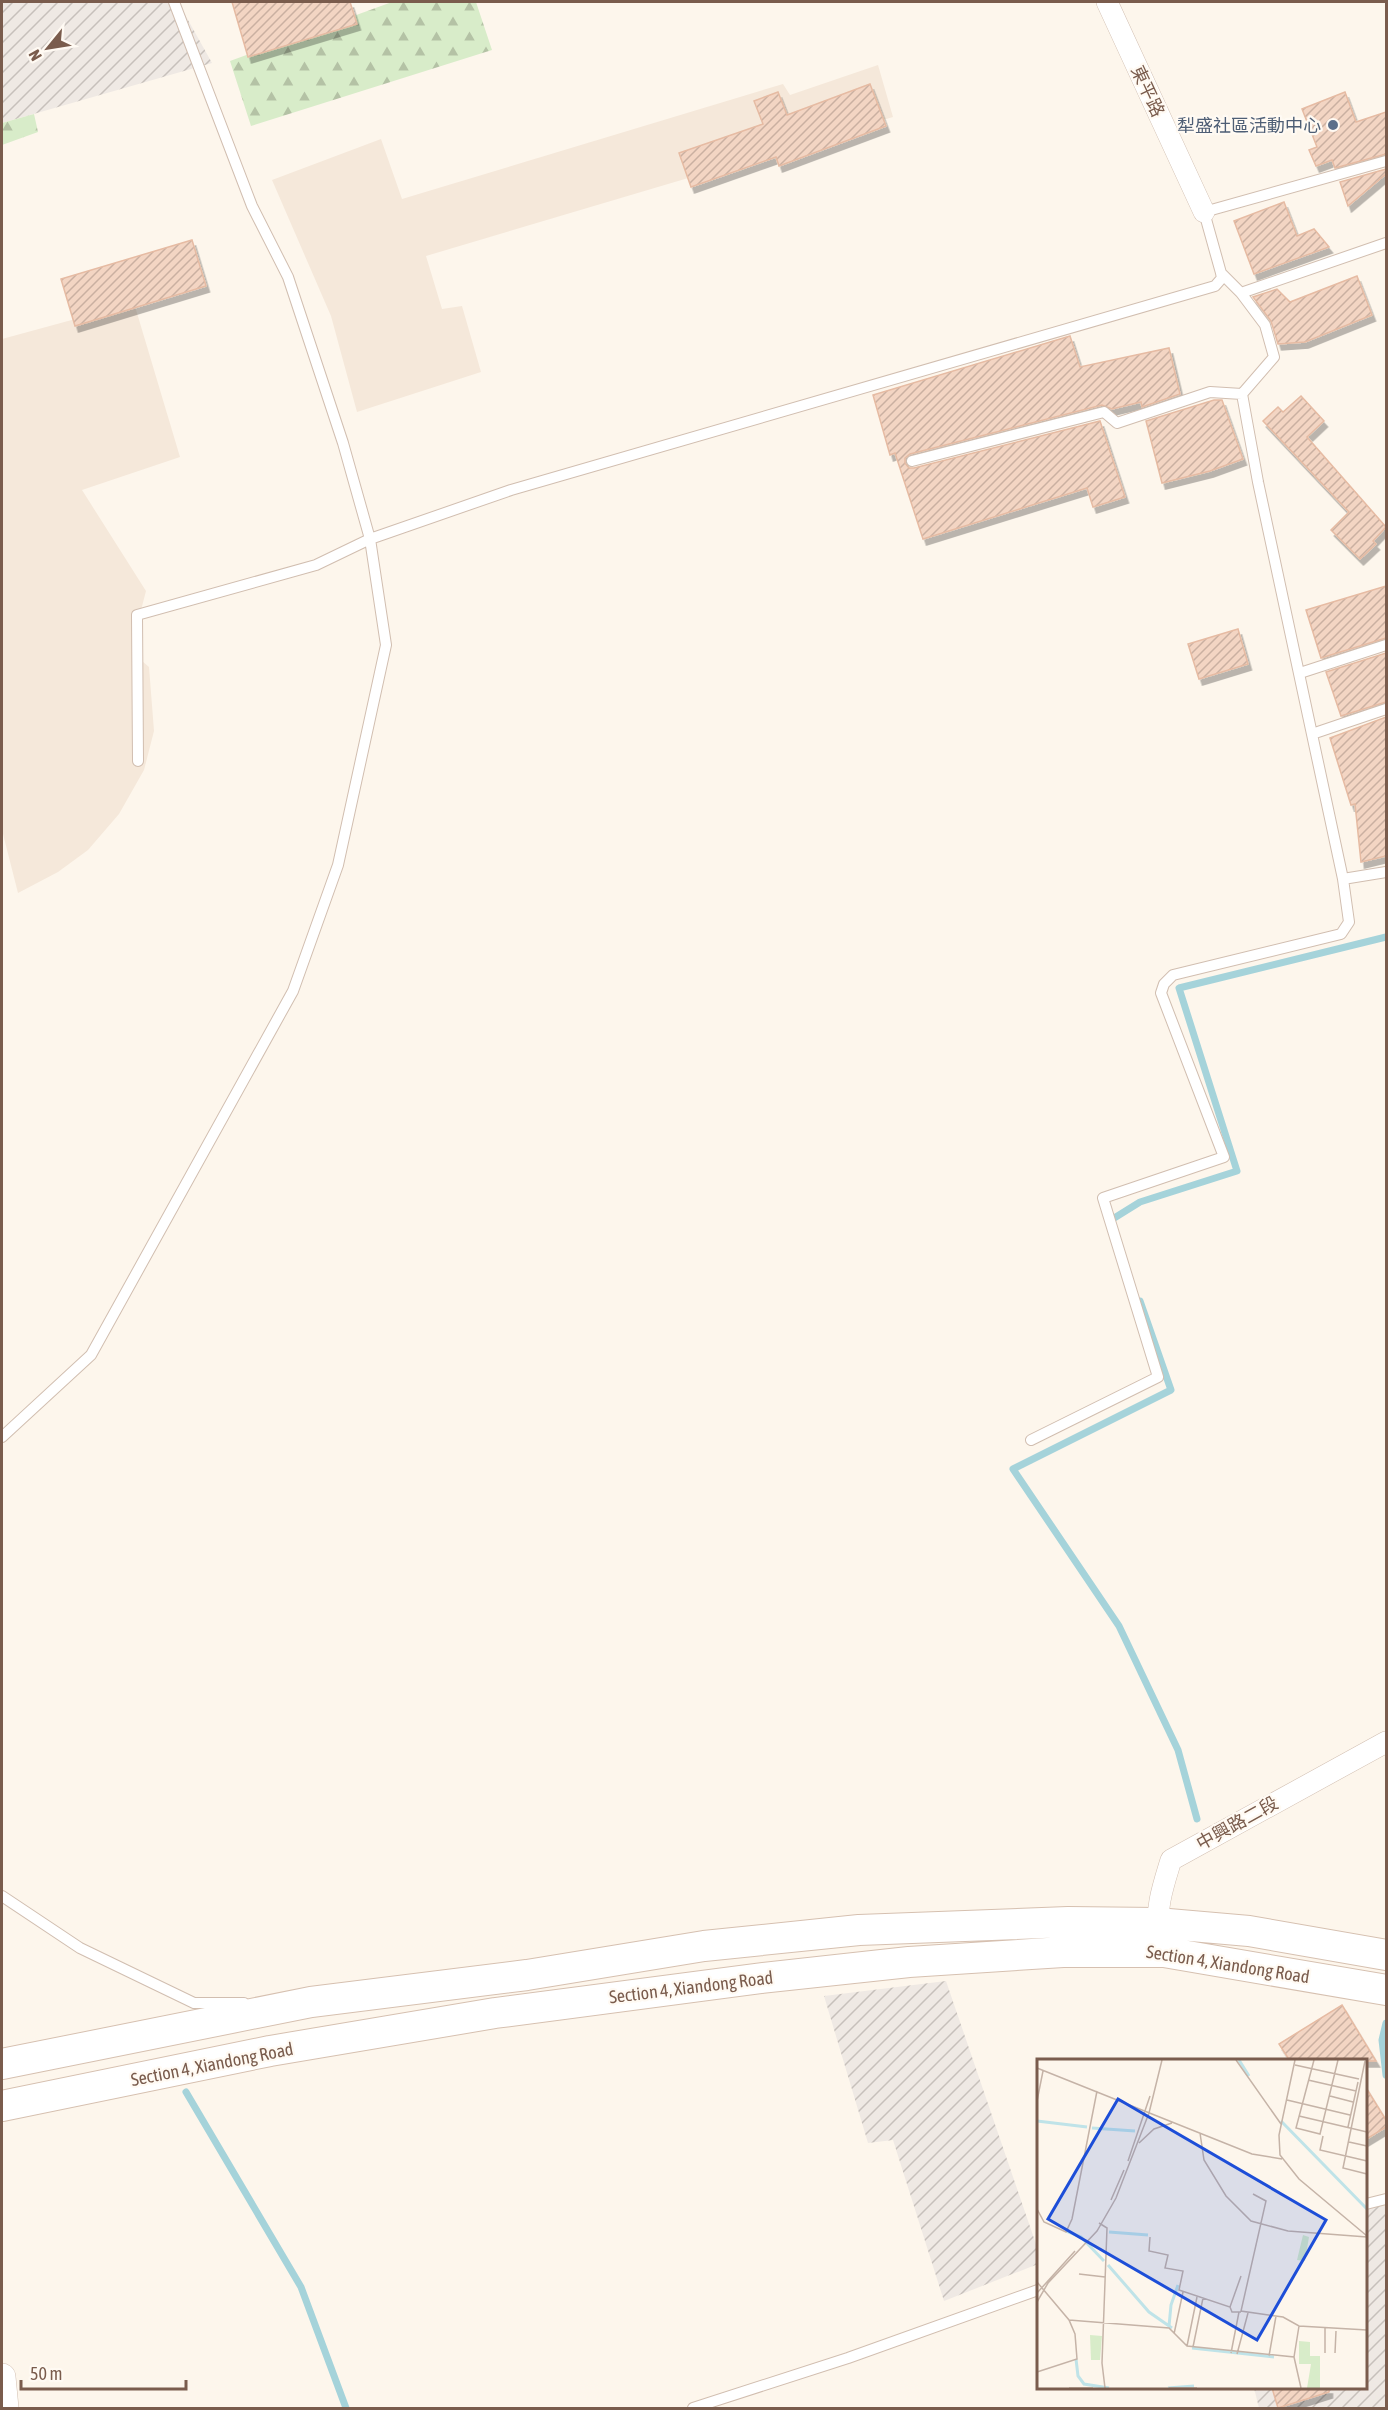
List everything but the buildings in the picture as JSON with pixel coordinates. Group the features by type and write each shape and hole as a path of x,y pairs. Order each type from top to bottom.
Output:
{"main road":[{"name":"Section 4, Xiandong Road","path":"2,2064 311,2002 527,1975 704,1946 859,1930 1068,1922 1157,1923 1249,1931 1386,1955"},
{"name":"Section 4, Xiandong Road","path":"2,2106 292,2047 495,2013 738,1981 909,1962 1063,1952 1164,1952 1386,1990"}],"street":[{"name":"東平路","path":"1107,2 1204,212"},
{"name":"中興路二段","path":"1164,1952 1157,1923 1171,1860 1386,1742"},
{"path":"2,2377 5,2409"}],"lane":[{"path":"2,1437 91,1355 292,992 338,864 386,645 370,538 343,443 288,278 252,206 174,2"},
{"path":"138,761 137,615 316,565 370,538 511,490 1215,286 1222,278 1204,212 1386,161"},
{"path":"1241,293 1386,243"},
{"path":"1221,273 1241,293 1265,325 1274,357 1242,394"},
{"path":"912,460 1104,412 1117,423 1210,392 1242,394"},
{"path":"1031,1440 1158,1377 1102,1198 1224,1157 1161,993 1164,984 1173,975 1341,934 1349,922 1242,394"},
{"path":"1300,673 1386,645"},
{"path":"1312,734 1386,710"},
{"path":"1342,879 1386,872"},
{"path":"2,1896 80,1948 194,2003 311,2002"},
{"path":"1367,2204 1386,2199"},
{"path":"693,2409 848,2358 1037,2290"}],"shaded area":[{"path":"2,2 178,2 212,63 2,123"},
{"path":"878,65 893,117 426,256 442,309 462,306 481,372 357,412 331,316 272,180 381,139 402,199 783,84 790,95"},
{"path":"134,303 180,457 82,490 146,591 140,614 135,655 149,667 154,731 144,770 119,814 88,850 58,872 18,893 2,830 2,339"},
{"path":"946,1981 1037,2247 1037,2264 944,2301 893,2140 868,2143 824,1996"},
{"path":"1386,2198 1386,2408 1259,2408 1254,2389 1367,2389 1367,2203"}],"green space":[{"path":"392,2 476,2 492,50 251,126 230,61"},
{"path":"34,114 38,132 2,145 2,123"}],"waterway":[{"path":"1112,1222 1111,1220 1140,1202 1237,1171 1179,988 1386,937"},
{"path":"1140,1301 1171,1390 1013,1469 1119,1626 1178,1750 1197,1819"},
{"path":"1386,2023 1382,2040 1386,2075"},
{"path":"186,2092 301,2287 346,2408"}],"place":[{"name":"犁盛社區活動中心","path":"1333,125"}]}
